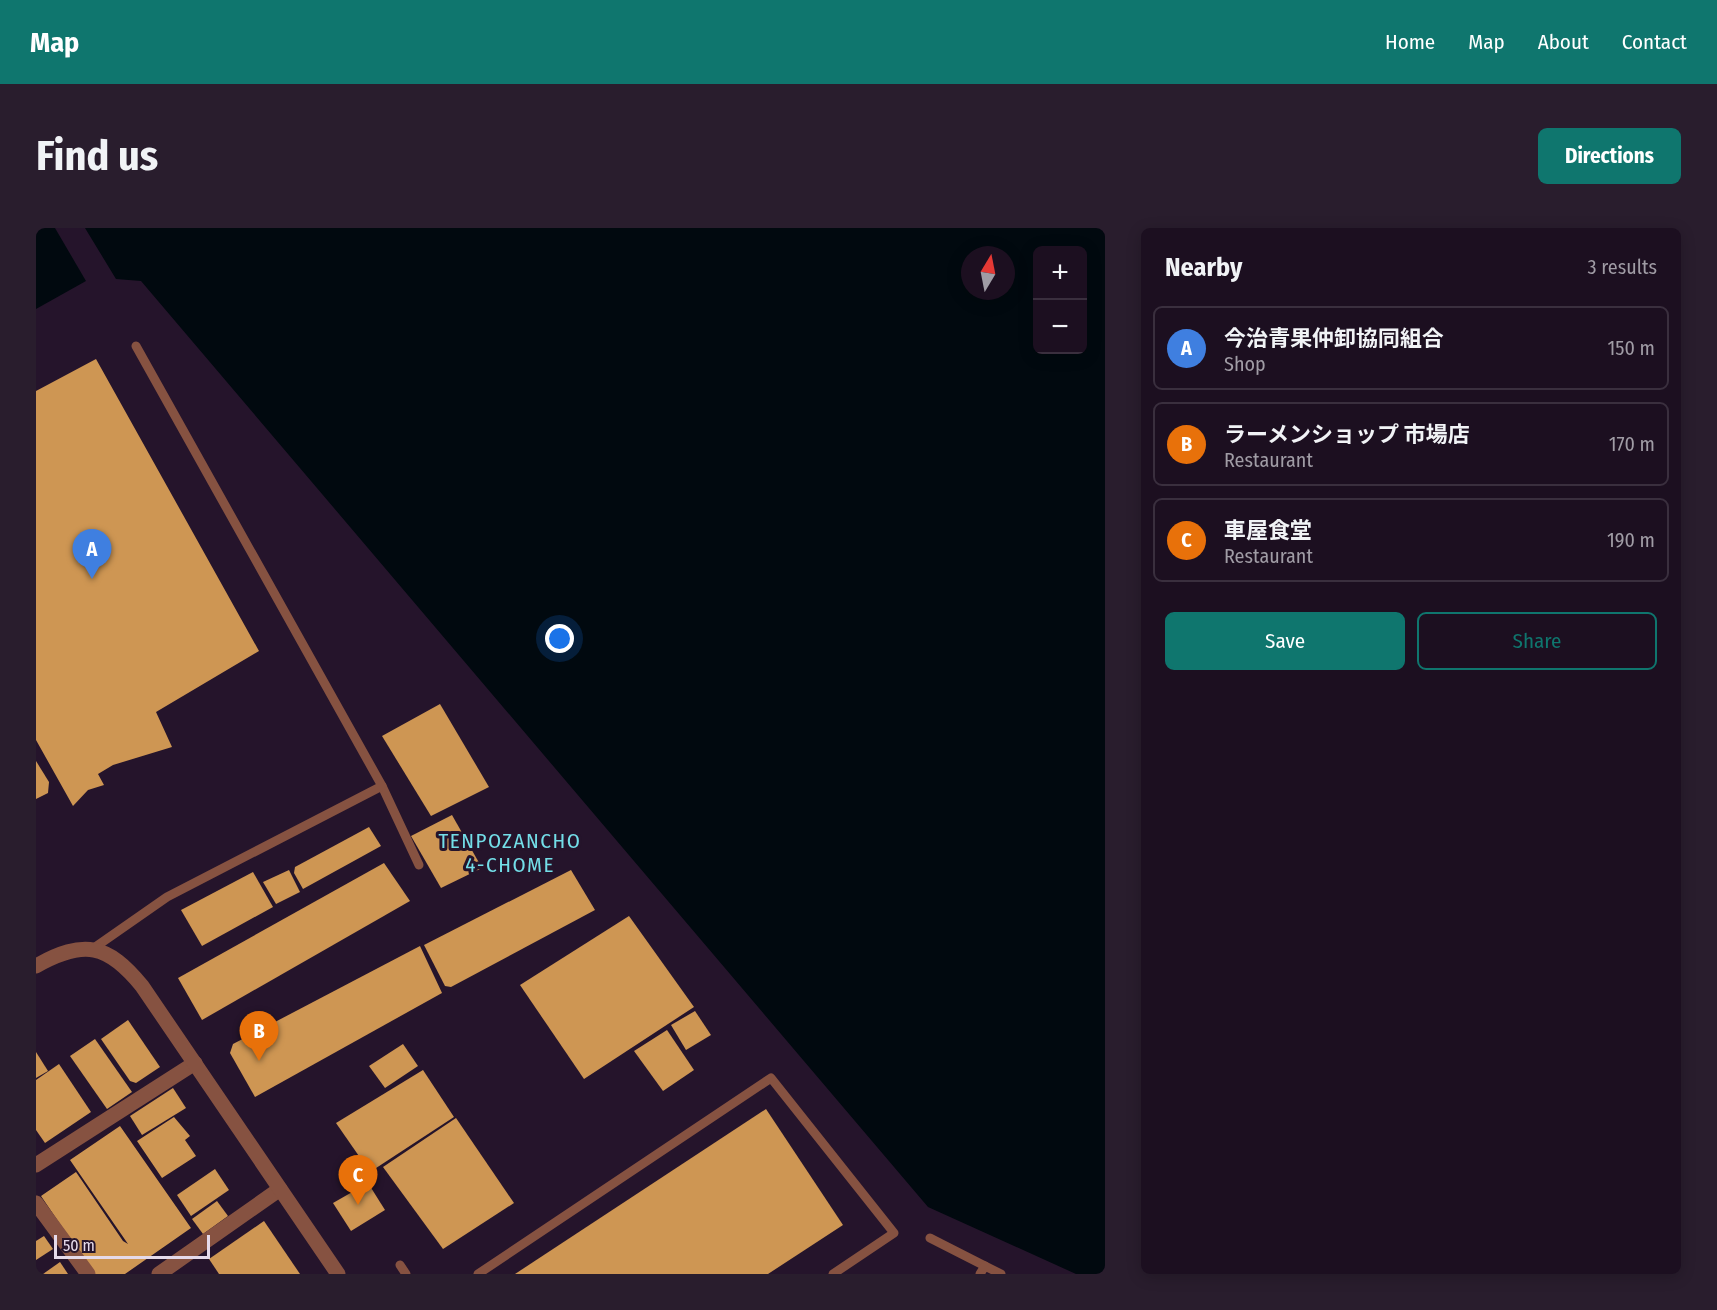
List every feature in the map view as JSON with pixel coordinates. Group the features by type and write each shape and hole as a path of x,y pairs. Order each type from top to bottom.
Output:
{"street":[{"path":"36,966 69,950 91,950 109,954 125,965 195,1063 338,1274"},
{"path":"36,1165 195,1063"},
{"path":"159,1274 280,1189"},
{"path":"36,1203 88,1274"}],"lane":[{"path":"135,346 382,786 419,865"},
{"path":"91,950 167,897 382,786"},
{"path":"478,1274 771,1078 894,1233 833,1274"},
{"path":"930,1238 982,1270 1000,1274"},
{"path":"400,1265 406,1274"}],"shaded area":[{"path":"36,228 55,228 86,281 36,309"},
{"path":"85,228 1105,228 1105,1274 1076,1274 928,1207 141,281 116,279"}],"building":[{"path":"96,359 259,651 156,712 172,747 113,765 98,774 104,785 88,790 73,806 36,740 36,391"},
{"path":"440,704 489,787 431,816 382,736"},
{"path":"36,761 49,782 48,793 36,799"},
{"path":"452,815 482,868 441,888 411,836"},
{"path":"369,827 381,846 303,889 294,873 295,867"},
{"path":"384,863 410,901 202,1020 178,978"},
{"path":"289,870 300,892 276,904 263,882"},
{"path":"571,870 595,910 451,987 445,986 424,945"},
{"path":"253,872 273,907 202,946 181,910"},
{"path":"629,916 694,1007 584,1079 520,985"},
{"path":"420,946 442,993 255,1097 230,1053 233,1044"},
{"path":"695,1011 711,1035 686,1050 671,1025"},
{"path":"128,1020 160,1067 136,1083 130,1081 101,1039"},
{"path":"667,1030 694,1070 663,1091 634,1051"},
{"path":"95,1039 132,1092 107,1109 70,1056"},
{"path":"403,1044 418,1066 385,1088 369,1066"},
{"path":"36,1052 48,1071 36,1078"},
{"path":"59,1064 91,1112 45,1143 36,1130 36,1080"},
{"path":"423,1070 454,1117 370,1172 336,1123"},
{"path":"173,1088 186,1108 142,1135 130,1116"},
{"path":"766,1109 843,1225 768,1274 515,1274"},
{"path":"174,1117 190,1136 185,1140 196,1156 162,1178 137,1141"},
{"path":"456,1118 514,1203 443,1249 383,1167"},
{"path":"120,1126 191,1228 125,1274 94,1274 41,1196 76,1172 123,1241 128,1244 70,1160"},
{"path":"215,1169 229,1190 191,1216 177,1195"},
{"path":"368,1183 385,1210 351,1231 333,1203"},
{"path":"217,1201 228,1216 203,1234 192,1219"},
{"path":"264,1221 300,1274 219,1274 209,1259"},
{"path":"44,1236 53,1249 36,1260 36,1241"},
{"path":"60,1262 68,1274 43,1274"}],"place":[{"name":"今治青果仲卸協同組合","path":"92,579"},
{"name":"ラーメンショップ 市場店","path":"259,1061"},
{"name":"車屋食堂","path":"358,1205"}],"district":[{"name":"TENPOZANCHO 4-CHOME","path":"510,853"}]}
